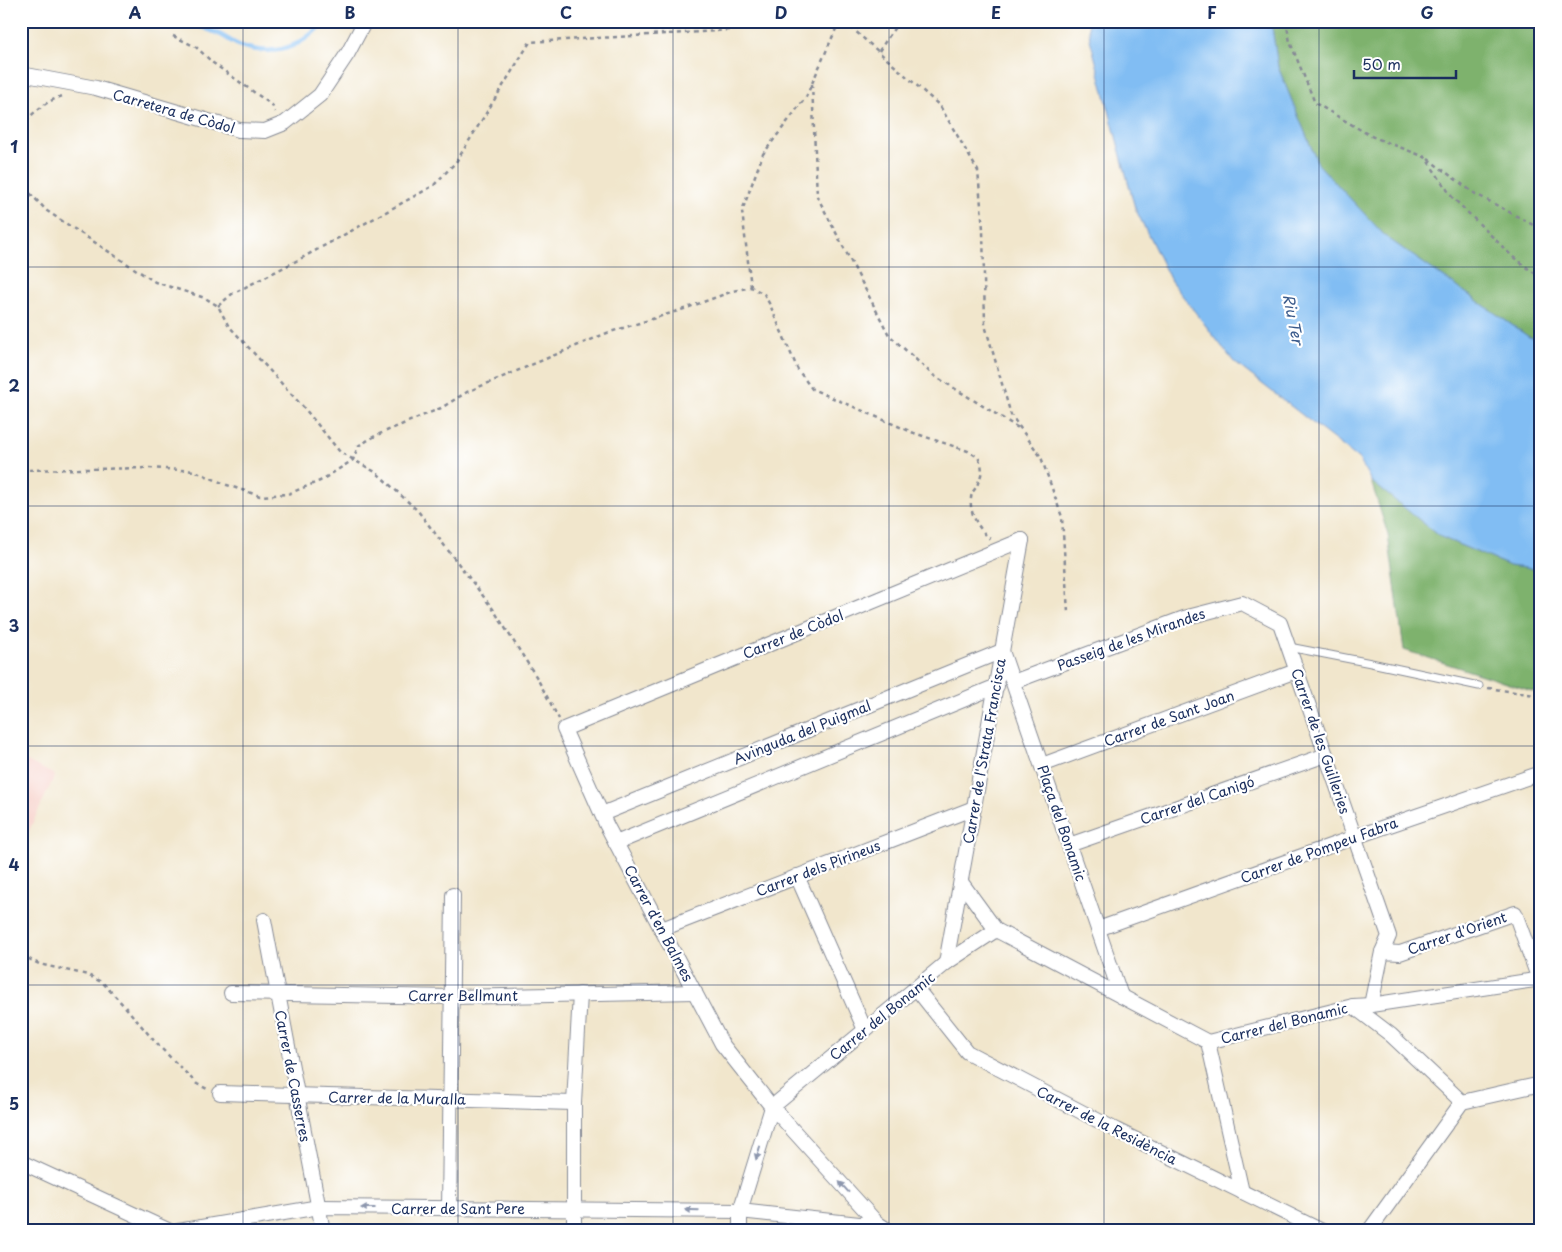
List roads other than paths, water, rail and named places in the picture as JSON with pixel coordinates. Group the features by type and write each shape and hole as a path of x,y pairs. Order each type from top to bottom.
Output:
{"street":[{"name":"Carretera de Còdol","path":"21,74 96,88 238,130 265,131 280,125 320,95 348,52 365,21"},
{"name":"Carrer de Còdol","path":"564,729 1022,540"},
{"name":"Carrer de l'Strata Francisca","path":"946,963 1022,540"},
{"name":"Passeig de les Mirandes","path":"1013,682 1184,618 1242,603 1280,623 1288,647"},
{"name":"Carrer de les Guilleries","path":"1288,647 1389,936 1382,952 1371,1005"},
{"name":"Plaça del Bonamic","path":"1002,651 1121,996"},
{"name":"Avinguda del Puigmal","path":"602,814 1002,651"},
{"name":"Carrer de Sant Joan","path":"1042,765 1296,671"},
{"path":"616,843 996,686"},
{"name":"Carrer d'en Balmes","path":"564,729 616,843 722,1044 772,1107 876,1223 889,1231"},
{"name":"Carrer del Canigó","path":"1069,845 1326,756"},
{"name":"Carrer de Pompeu Fabra","path":"1098,929 1354,837 1541,773"},
{"name":"Carrer dels Pirineus","path":"662,929 974,808"},
{"path":"797,876 865,1030"},
{"name":"Carrer del Bonamic","path":"961,882 996,930 1208,1042 1353,1006 1540,981"},
{"path":"450,1208 453,895"},
{"name":"Carrer d'Orient","path":"1382,952 1400,953 1515,913 1540,981"},
{"name":"Carrer de Casserres","path":"264,920 322,1231"},
{"name":"Carrer del Bonamic","path":"772,1107 946,963 996,930"},
{"name":"Carrer de la Residència","path":"916,988 967,1052 1116,1130 1322,1231"},
{"name":"Carrer Bellmunt","path":"231,993 452,996 695,992"},
{"path":"574,1231 574,1103 580,994"},
{"path":"1353,1006 1390,1035 1462,1102"},
{"path":"1208,1042 1242,1192"},
{"path":"1370,1231 1462,1102 1541,1084"},
{"name":"Carrer de la Muralla","path":"220,1093 574,1103"},
{"path":"740,1231 740,1211 772,1107"},
{"path":"21,1162 170,1231"},
{"name":"Carrer de Sant Pere","path":"178,1231 318,1207 740,1211 858,1227 876,1223"}],"lane":[{"path":"1288,647 1479,686"}],"water":[{"name":"Riu Ter","path":"1088,21 1271,21 1278,67 1318,164 1386,237 1529,337 1541,340 1541,570 1510,566 1441,537 1371,481 1359,459 1234,362 1171,281 1135,208 1090,39"}],"waterway":[{"path":"80,21 106,21"},
{"path":"184,21 203,27 238,45 265,51 287,48 297,44 324,21"}]}
